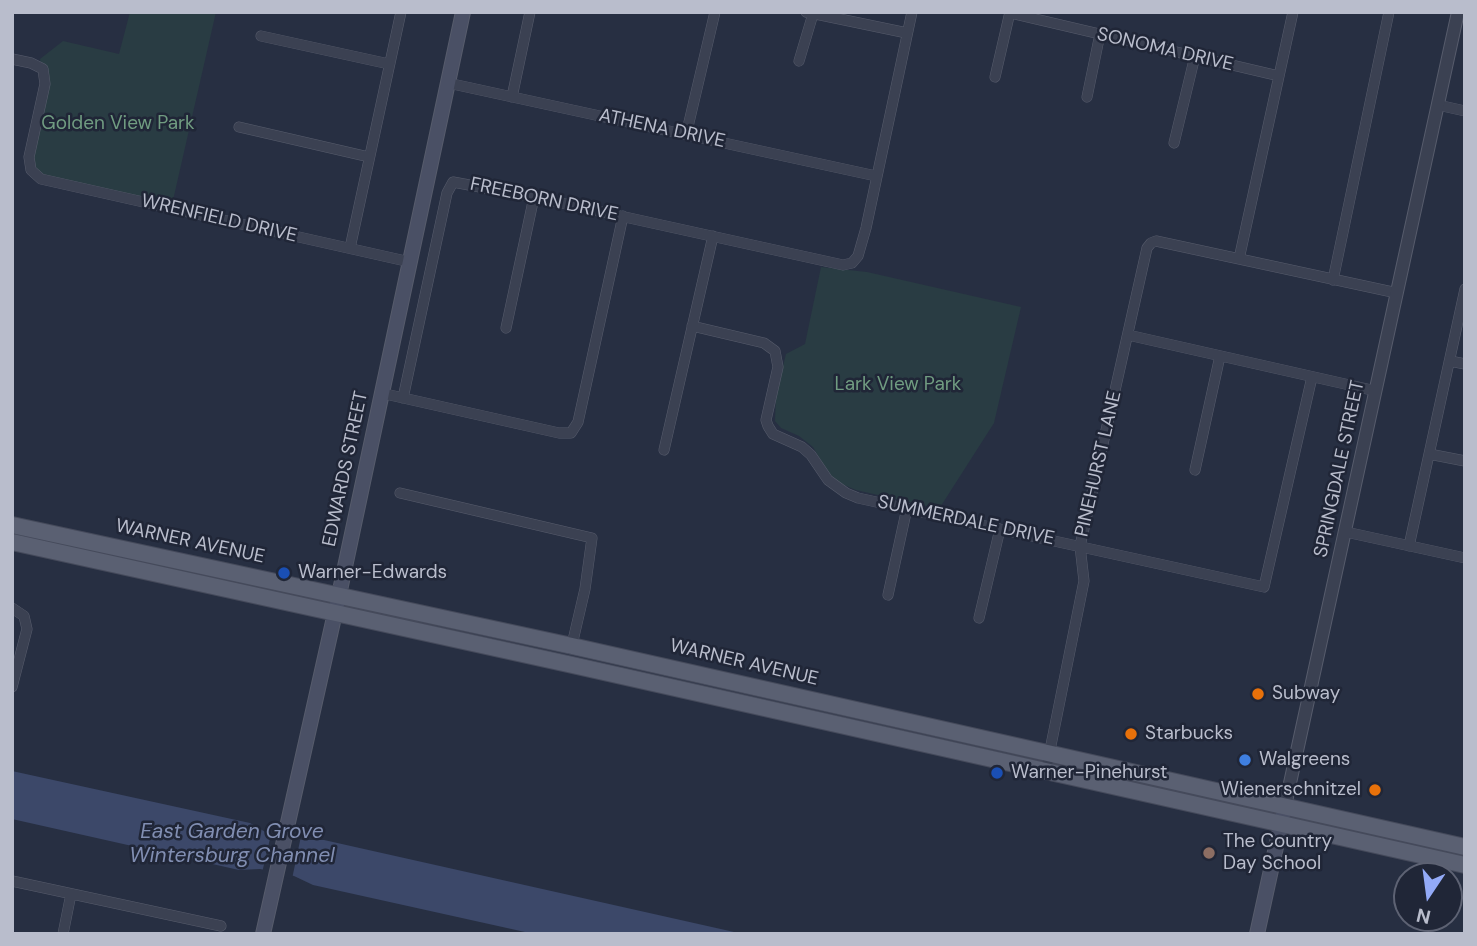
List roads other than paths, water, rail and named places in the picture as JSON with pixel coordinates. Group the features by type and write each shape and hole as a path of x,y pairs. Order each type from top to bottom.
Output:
{"main road":[{"name":"EDWARDS STREET","path":"265,933 463,12"},
{"name":"WARNER AVENUE","path":"12,525 112,555 335,612 1045,770 1115,785 1465,847"},
{"path":"12,542 51,551 65,545 112,555"},
{"name":"WARNER AVENUE","path":"112,555 181,562 339,595 1049,752 1181,784 1465,865"},
{"path":"1115,785 1134,783 1176,792 1181,784"},
{"name":"SPRINGDALE STREET","path":"1257,934 1283,814"}],"street":[{"path":"350,248 401,12"},
{"path":"512,97 530,12"},
{"path":"687,135 715,12"},
{"path":"876,176 912,12"},
{"path":"1293,12 1239,259 1397,293"},
{"path":"1333,280 1389,12"},
{"name":"SPRINGDALE STREET","path":"1283,814 1458,12"},
{"path":"799,61 809,13 907,33"},
{"path":"995,77 1010,13"},
{"name":"SONOMA DRIVE","path":"1010,13 1279,76"},
{"path":"1087,97 1100,34"},
{"path":"261,36 389,64"},
{"path":"1174,143 1195,56"},
{"name":"WRENFIELD DRIVE","path":"12,59 43,69 46,84 29,157 32,170 41,179 410,262"},
{"name":"ATHENA DRIVE","path":"448,83 876,176"},
{"path":"1438,105 1465,111"},
{"path":"239,127 369,157"},
{"name":"FREEBORN DRIVE","path":"403,398 449,187 453,182 534,197 843,265 852,263 860,251 876,176"},
{"path":"506,328 534,197"},
{"path":"381,393 559,433 571,433 578,422 623,216"},
{"path":"664,450 713,236"},
{"name":"PINEHURST LANE","path":"1045,770 1084,581 1080,546 1147,248 1156,241 1239,259"},
{"path":"1409,546 1465,289"},
{"name":"SUMMERDALE DRIVE","path":"692,326 764,343 775,351 778,366 766,420 768,426 777,436 802,447 834,486 858,498 1264,587 1312,377"},
{"path":"1128,335 1376,391"},
{"path":"1195,470 1220,356"},
{"path":"1450,361 1465,364"},
{"path":"1429,454 1465,461"},
{"path":"400,493 592,538 587,578 568,664"},
{"path":"888,595 906,508"},
{"path":"979,618 1000,529"},
{"path":"1346,532 1465,558"},
{"path":"12,608 24,616 27,629 12,687"},
{"path":"12,881 221,926"},
{"path":"64,934 71,894"}],"water":[{"name":"East Garden Grove Wintersburg Channel","path":"12,771 250,823 267,833 303,840 324,840 743,934 534,934 313,885 294,876 260,869 239,870 12,819"}],"place":[{"name":"Warner-Edwards","path":"284,573"},
{"name":"Subway","path":"1258,694"},
{"name":"Starbucks","path":"1131,734"},
{"name":"Walgreens","path":"1245,760"},
{"name":"Warner-Pinehurst","path":"997,773"},
{"name":"Wienerschnitzel","path":"1375,790"},
{"name":"The Country Day School","path":"1209,853"}],"park label":[{"name":"Golden View Park","path":"118,124"},
{"name":"Lark View Park","path":"898,385"}]}
